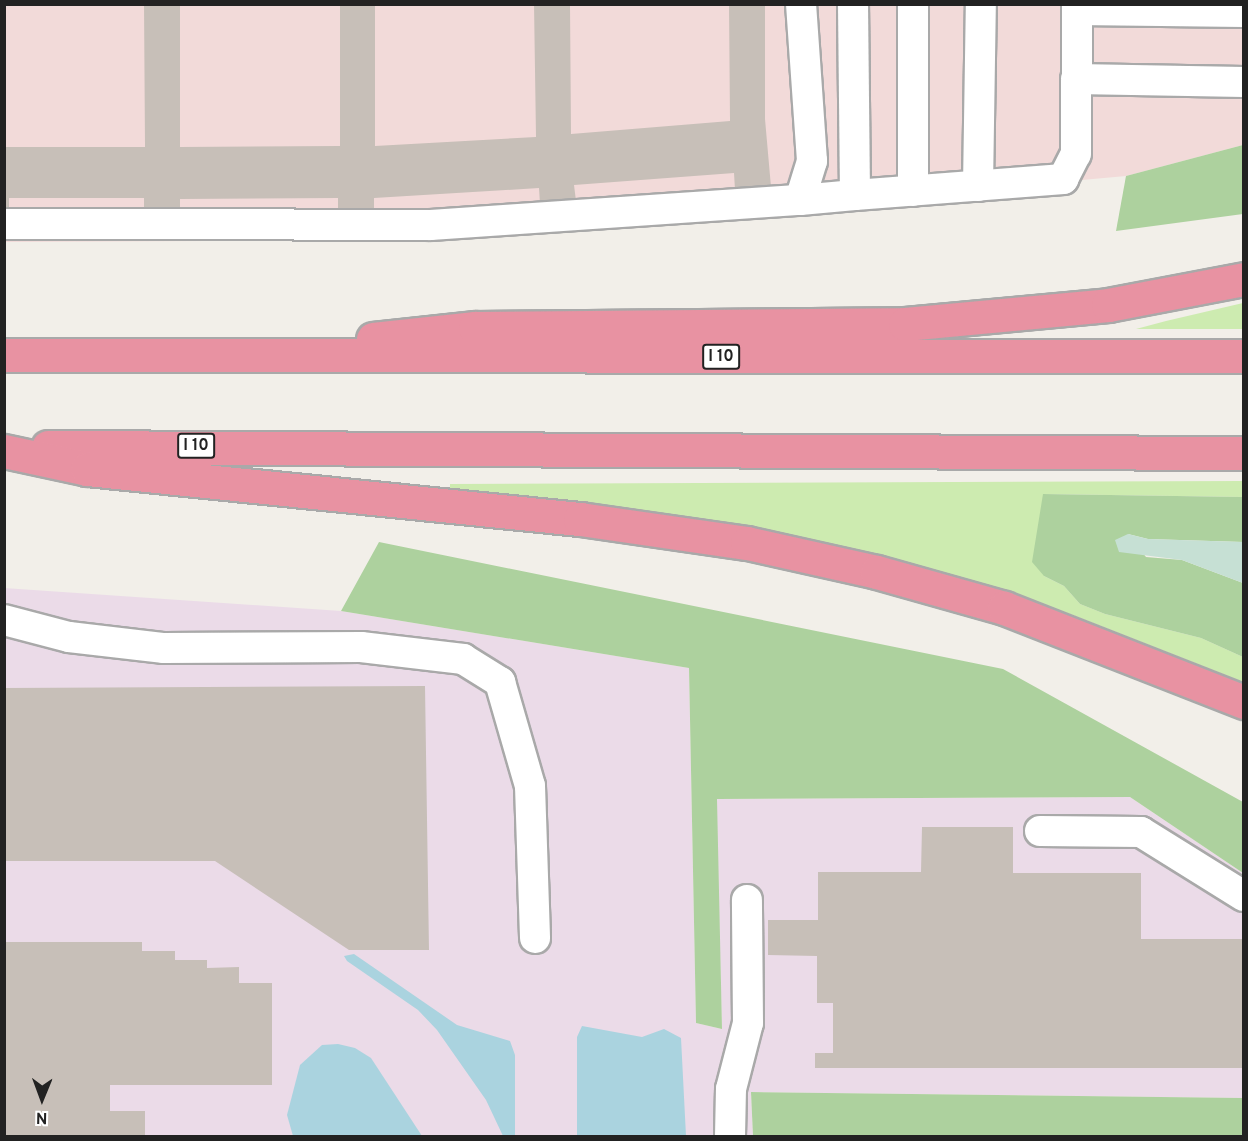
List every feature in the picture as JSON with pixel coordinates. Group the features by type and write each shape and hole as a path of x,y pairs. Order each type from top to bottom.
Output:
{"highway":[{"path":"199,358 475,328 905,324 1108,305 1244,279"},
{"name":"I 10","path":"4,355 199,358 1244,356"},
{"name":"I 10","path":"4,449 388,446 1244,453"},
{"path":"4,449 87,469 580,519 747,543 877,572 1004,608 1242,701"}],"lane":[{"path":"800,200 812,161 801,4"},
{"path":"853,4 855,195"},
{"path":"913,4 913,191"},
{"path":"978,186 981,4"},
{"path":"4,224 431,225 800,200 1063,179 1076,154 1077,7 1244,12"},
{"path":"1076,79 1244,82"},
{"path":"4,620 69,637 164,648 361,647 463,659 500,682 530,786 535,938"},
{"path":"1040,831 1141,832 1244,896"},
{"path":"730,1137 731,1089 748,1023 747,900"}],"shaded area":[{"path":"4,5 1243,5 1243,145 1126,176 415,240 5,242"},
{"path":"4,588 341,611 689,668 696,1023 722,1029 716,799 1130,797 1243,873 1243,1098 751,1092 753,1136 5,1136"}],"green space":[{"path":"1243,145 1243,214 1116,231 1126,176"},
{"path":"1243,303 1243,329 1136,329 1166,321"},
{"path":"1243,481 1243,497 1043,494 1044,576 1064,586 1080,604 1105,614 1201,638 1243,657 1243,682 1070,614 851,549 696,518 450,489 450,484"},
{"path":"1043,494 1243,497 1243,542 1148,539 1128,534 1146,557 1182,560 1243,583 1243,657 1201,638 1105,614 1080,604 1064,586 1044,576 1032,562"},
{"path":"1128,534 1148,539 1243,542 1243,583 1182,560 1119,552 1115,540"},
{"path":"379,542 1003,669 1243,802 1243,873 1130,797 717,799 722,1029 696,1023 689,668 341,611"},
{"path":"751,1092 1243,1098 1243,1136 753,1136"}],"water":[{"path":"354,954 457,1025 510,1041 515,1055 515,1136 503,1136 486,1100 437,1030 418,1010 347,961 344,956"},
{"path":"582,1026 642,1037 664,1029 681,1038 686,1136 577,1136 577,1037"},
{"path":"338,1044 355,1048 371,1058 422,1136 293,1136 287,1115 300,1065 322,1045"}],"building":[{"path":"144,4 180,4 180,147 340,146 340,4 375,4 375,146 536,137 534,4 570,4 571,134 730,121 729,4 765,4 765,119 771,187 735,190 734,173 574,185 576,201 540,204 539,188 374,198 374,215 338,215 338,198 180,199 180,215 144,215 144,198 9,198 9,213 4,215 4,147 145,147"},
{"path":"425,686 429,950 349,950 215,861 4,861 4,688"},
{"path":"922,827 1013,827 1013,873 1141,873 1141,939 1244,939 1244,1068 815,1068 815,1053 833,1053 833,1003 817,1003 817,956 768,955 768,920 818,920 818,872 921,872"},
{"path":"4,942 142,942 142,951 175,951 175,960 207,960 207,968 239,967 239,983 272,983 272,1085 110,1085 110,1111 145,1111 145,1136 4,1136"}]}
